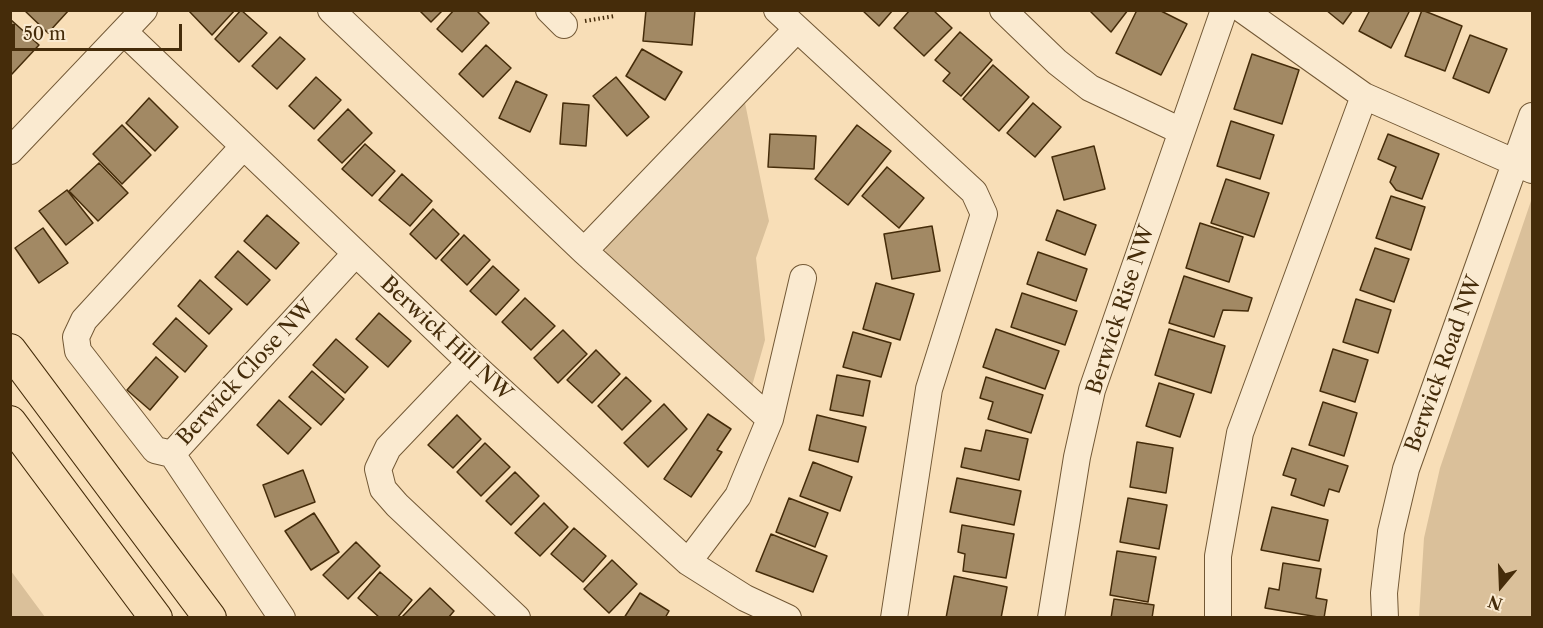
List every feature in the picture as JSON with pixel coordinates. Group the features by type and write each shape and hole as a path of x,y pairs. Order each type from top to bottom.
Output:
{"main road":[{"path":"10,350 210,618"},
{"path":"10,422 156,618"}],"street":[{"path":"10,151 144,10"},
{"path":"331,10 584,251 770,419"},
{"path":"777,10 974,192 984,214 929,389 894,618"},
{"path":"1003,10 1057,62 1090,87 1181,131"},
{"name":"Berwick Rise NW","path":"1051,618 1077,457 1092,390 1224,10"},
{"path":"1243,10 1364,96 1525,167"},
{"path":"584,251 796,29"},
{"name":"Berwick Hill NW","path":"124,32 470,362 688,562 745,598 788,618"},
{"path":"1218,618 1218,556 1240,433 1364,96"},
{"name":"Berwick Road NW","path":"1385,618 1384,593 1391,532 1406,469 1525,167 1533,116"},
{"path":"172,454 155,450 78,351 76,337 84,320 243,147"},
{"name":"Berwick Close NW","path":"282,618 172,454 356,254"},
{"path":"688,562 738,496 770,419 803,278"},
{"path":"470,362 388,448 378,469 382,489 517,618"}],"shaded area":[{"path":"744,98 769,221 756,258 765,340 752,386 605,254 607,237"},
{"path":"1532,198 1532,617 1419,617 1424,538 1440,468"},
{"path":"11,571 45,617 11,617"}],"building":[{"path":"24,10 69,10 48,33"},
{"path":"188,10 235,10 212,35"},
{"path":"241,10 267,33 239,62 215,39"},
{"path":"419,10 443,10 431,22"},
{"path":"454,10 476,10 489,23 462,52 437,29"},
{"path":"646,10 695,10 692,45 643,41"},
{"path":"862,10 893,10 879,26"},
{"path":"910,10 933,10 952,28 924,56 894,28"},
{"path":"1089,10 1128,10 1111,32"},
{"path":"1137,10 1159,10 1187,24 1161,75 1116,53"},
{"path":"1326,10 1353,10 1343,24"},
{"path":"1370,10 1410,10 1391,48 1359,31"},
{"path":"1422,10 1462,26 1445,71 1405,56"},
{"path":"10,19 39,45 12,74 10,73"},
{"path":"960,32 992,60 961,96 943,81 950,73 935,60"},
{"path":"1470,35 1507,49 1489,93 1453,78"},
{"path":"280,37 305,59 277,89 252,66"},
{"path":"486,45 511,68 483,97 459,74"},
{"path":"642,49 682,72 665,100 626,76"},
{"path":"1252,54 1299,70 1282,124 1234,109"},
{"path":"993,65 1029,97 999,131 963,99"},
{"path":"316,77 341,100 314,129 289,106"},
{"path":"616,77 649,117 627,136 593,96"},
{"path":"516,81 547,95 530,132 499,118"},
{"path":"149,98 178,127 155,151 126,123"},
{"path":"563,103 589,105 586,146 560,144"},
{"path":"1033,103 1061,127 1035,157 1007,133"},
{"path":"348,109 372,133 342,163 318,140"},
{"path":"1231,121 1274,135 1260,179 1217,166"},
{"path":"122,125 151,155 122,184 93,154"},
{"path":"857,125 891,151 848,205 815,179"},
{"path":"770,134 816,136 814,169 768,167"},
{"path":"1388,134 1439,154 1422,199 1396,190 1390,182 1396,167 1378,159"},
{"path":"365,144 395,171 372,196 342,169"},
{"path":"1094,146 1105,189 1064,200 1052,157"},
{"path":"99,163 128,193 98,221 69,191"},
{"path":"887,167 924,198 899,228 862,196"},
{"path":"402,174 432,201 410,226 379,200"},
{"path":"1226,179 1269,193 1254,237 1211,223"},
{"path":"67,190 93,223 66,245 39,211"},
{"path":"1391,196 1425,207 1411,250 1376,238"},
{"path":"433,209 459,234 436,259 410,234"},
{"path":"1057,210 1096,225 1085,255 1046,240"},
{"path":"267,215 299,243 276,269 244,241"},
{"path":"1200,223 1243,237 1229,282 1186,268"},
{"path":"932,226 940,271 892,279 884,234"},
{"path":"43,228 68,263 39,283 15,248"},
{"path":"464,235 490,260 467,285 441,260"},
{"path":"1375,248 1409,259 1394,302 1360,290"},
{"path":"238,251 270,280 247,305 215,277"},
{"path":"1038,252 1087,269 1076,301 1027,284"},
{"path":"493,266 519,290 496,315 470,291"},
{"path":"1184,276 1252,298 1248,311 1223,310 1214,337 1169,323"},
{"path":"200,280 232,309 209,334 178,306"},
{"path":"876,283 914,294 900,340 863,329"},
{"path":"1022,293 1077,311 1065,345 1011,327"},
{"path":"525,298 555,326 531,350 502,322"},
{"path":"1356,299 1391,310 1378,353 1343,342"},
{"path":"379,313 411,341 388,367 356,339"},
{"path":"176,318 207,346 185,372 153,344"},
{"path":"996,329 1059,351 1045,389 983,367"},
{"path":"1169,329 1225,346 1211,393 1155,375"},
{"path":"563,330 587,354 558,383 534,358"},
{"path":"853,332 891,343 881,377 843,367"},
{"path":"336,339 368,367 345,393 313,365"},
{"path":"1333,349 1368,360 1355,402 1320,391"},
{"path":"596,350 620,374 592,403 567,380"},
{"path":"156,357 178,377 150,410 127,390"},
{"path":"312,371 344,399 321,425 289,397"},
{"path":"837,375 870,381 863,416 830,410"},
{"path":"626,377 651,401 622,430 598,406"},
{"path":"986,377 1043,395 1031,433 988,419 993,402 980,398"},
{"path":"1159,383 1194,394 1180,437 1146,426"},
{"path":"279,400 311,428 288,454 257,425"},
{"path":"1323,402 1357,413 1344,456 1309,445"},
{"path":"664,404 687,429 648,467 624,443"},
{"path":"708,414 731,429 717,450 722,452 691,497 664,479"},
{"path":"457,415 481,439 453,468 428,445"},
{"path":"817,415 866,427 858,462 809,450"},
{"path":"986,430 1028,439 1019,480 961,467 965,448 981,451"},
{"path":"1137,442 1173,448 1166,493 1130,487"},
{"path":"485,443 510,467 481,496 457,472"},
{"path":"1292,448 1348,466 1339,492 1329,489 1324,506 1291,495 1296,479 1283,475"},
{"path":"813,462 852,477 840,511 800,496"},
{"path":"303,470 315,502 275,517 263,485"},
{"path":"515,472 539,496 511,525 486,501"},
{"path":"957,478 1021,491 1014,525 950,512"},
{"path":"789,498 828,513 815,547 776,532"},
{"path":"1128,498 1167,505 1159,549 1120,542"},
{"path":"544,503 568,527 540,556 515,533"},
{"path":"1272,507 1328,520 1319,561 1261,550"},
{"path":"314,513 339,552 311,570 285,531"},
{"path":"962,525 1014,534 1006,578 963,571 965,554 958,552"},
{"path":"574,528 606,556 583,582 551,554"},
{"path":"771,534 827,556 813,592 756,571"},
{"path":"356,542 380,566 348,599 323,575"},
{"path":"1117,551 1156,557 1148,602 1110,595"},
{"path":"612,560 637,584 609,613 584,589"},
{"path":"1283,563 1321,569 1316,598 1327,600 1324,618 1265,608 1269,588 1279,590"},
{"path":"380,572 412,600 397,618 380,618 358,598"},
{"path":"954,576 1007,587 1001,618 946,618"},
{"path":"430,588 454,611 448,618 401,618"},
{"path":"640,593 669,611 665,618 624,618"},
{"path":"1114,599 1154,605 1152,618 1111,618"}]}
